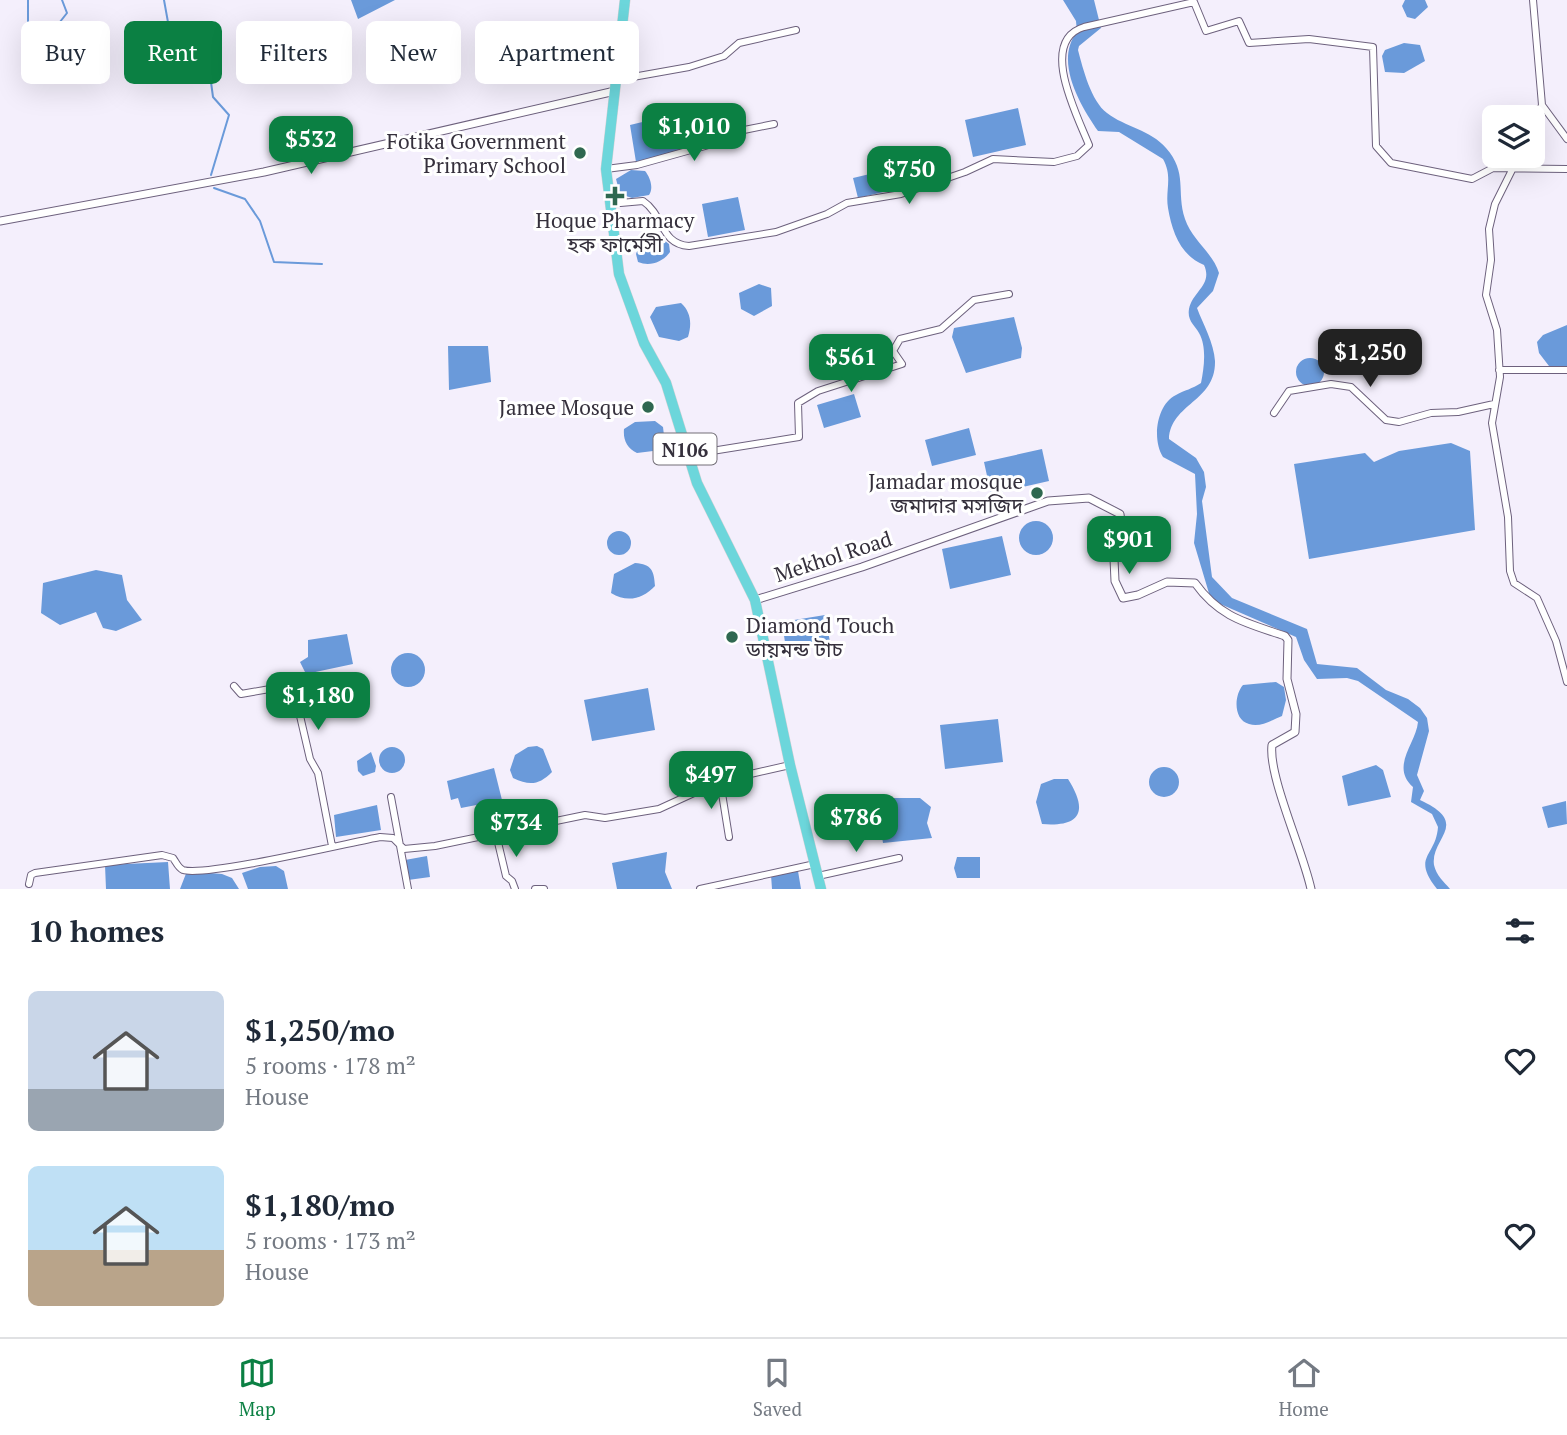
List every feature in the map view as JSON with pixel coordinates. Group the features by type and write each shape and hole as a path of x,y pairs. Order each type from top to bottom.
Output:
{"highway":[{"name":"N106","path":"623,21 625,0"},
{"name":"N106","path":"616,84 606,169 622,288 644,343 666,383 687,455 708,509 755,600 790,765 821,889"}],"street":[{"path":"1533,0 1542,105"},
{"path":"610,204 643,201 652,210 667,237 678,245 689,246 776,232 827,214 847,203 901,194 965,172 993,159 1054,162 1077,156 1088,145 1062,79 1065,40 1072,30 1194,2 1206,31 1239,21 1249,43 1309,39 1373,47 1376,146 1391,163 1472,179 1493,168"},
{"path":"639,75 689,67 724,56 739,43 796,30"},
{"path":"0,221 264,172 615,91"},
{"path":"1545,109 1567,139"},
{"path":"606,169 649,162 723,141 734,132 774,124"},
{"path":"1511,168 1495,204 1489,229 1491,260 1486,295 1497,330 1499,370 1492,423 1508,517 1510,571 1514,583 1537,598 1556,641 1567,682"},
{"path":"1545,168 1567,169"},
{"path":"687,455 799,437 798,403 818,391 902,363 893,351 901,340 941,330 975,300 1009,294"},
{"path":"1499,370 1567,370"},
{"path":"1273,413 1289,391 1331,384 1351,387 1386,420 1398,422 1431,413 1458,412 1494,404"},
{"name":"Mekhol Road","path":"755,600 1048,501 1089,498 1119,514 1123,536 1114,559 1115,581 1122,598 1138,595 1167,583 1195,583 1209,603 1243,623 1285,636 1288,640 1288,692 1297,722 1295,732 1272,745 1271,753 1273,769 1305,859 1311,889"},
{"path":"234,686 241,694 287,685 294,690 310,759 318,773 332,846"},
{"path":"29,884 28,879 35,873 162,855 173,858 178,867 188,870 386,837 393,838 400,846 410,850 585,815 605,818 659,809 720,781 790,765"},
{"path":"720,781 729,837"},
{"path":"391,797 408,889"},
{"path":"496,834 506,876 512,880 515,889"},
{"path":"818,876 899,858"},
{"path":"700,889 815,864"},
{"path":"535,889 544,889"}],"water":[{"path":"351,0 395,0 358,19"},
{"path":"1063,0 1094,0 1101,28 1079,46 1078,50 1092,93 1107,113 1153,137 1173,157 1179,174 1188,227 1219,273 1213,291 1197,308 1213,347 1213,375 1209,385 1177,417 1169,439 1196,458 1204,472 1206,487 1202,501 1212,577 1232,598 1307,629 1317,664 1357,668 1386,690 1408,699 1420,708 1427,718 1429,731 1417,775 1424,791 1420,800 1444,816 1445,831 1434,855 1434,865 1438,875 1450,889 1437,889 1429,878 1425,863 1438,827 1432,814 1411,802 1413,787 1404,771 1406,755 1418,722 1358,681 1347,678 1317,679 1304,660 1296,637 1211,600 1194,543 1197,514 1195,474 1163,457 1157,433 1160,415 1169,400 1201,383 1204,351 1199,333 1190,320 1189,309 1204,283 1206,272 1204,265 1189,256 1175,234 1168,208 1168,178 1163,159 1119,132 1098,131 1077,96 1068,56 1077,32 1076,21"},
{"path":"1405,0 1425,0 1428,7 1415,19 1407,17 1402,6"},
{"path":"1404,43 1420,45 1425,61 1404,73 1385,72 1382,56 1385,50"},
{"path":"1018,108 1026,145 973,157 965,120"},
{"path":"659,118 660,122 684,120 687,149 636,162 630,125"},
{"path":"891,169 896,189 858,198 853,178"},
{"path":"631,170 647,173 651,186 649,195 632,198 620,194 616,179"},
{"path":"738,197 745,230 708,237 702,204"},
{"path":"661,238 669,244 670,252 667,256 652,264 638,262 636,254 639,246"},
{"path":"759,284 771,288 772,306 754,316 741,309 739,293"},
{"path":"681,303 690,319 688,337 679,341 659,337 650,317 656,307"},
{"path":"1014,317 1022,348 1021,358 966,373 952,337 954,328"},
{"path":"1567,325 1567,367 1549,366 1539,353 1537,342 1543,335"},
{"path":"448,346 488,346 491,382 449,390"},
{"path":"1310,358 1320,362 1324,372 1320,382 1310,386 1300,382 1296,372 1300,362"},
{"path":"854,394 861,417 824,428 817,405"},
{"path":"655,421 663,427 665,444 653,451 637,453 631,449 625,440 624,429 635,422"},
{"path":"969,428 976,455 932,466 925,440"},
{"path":"1451,443 1470,451 1475,530 1309,559 1294,464 1365,453 1374,462 1399,451"},
{"path":"1042,449 1049,481 991,494 984,462"},
{"path":"1036,521 1048,526 1053,538 1048,550 1036,555 1024,550 1019,538 1024,526"},
{"path":"619,531 628,534 631,543 628,552 619,555 610,552 607,543 610,534"},
{"path":"1002,536 1011,575 950,589 942,549"},
{"path":"635,563 651,569 655,586 645,594 629,599 611,593 614,574"},
{"path":"96,570 122,575 127,600 142,620 116,631 103,628 96,612 60,625 41,613 43,583"},
{"path":"825,615 830,642 786,649 782,622"},
{"path":"347,634 353,664 306,674 300,662 308,657 308,640"},
{"path":"408,653 420,658 425,670 420,682 408,687 396,682 391,670 396,658"},
{"path":"329,681 340,685 344,695 342,704 329,713 311,706 304,690"},
{"path":"1276,682 1284,687 1286,700 1282,716 1257,725 1244,722 1237,707 1238,695 1243,685"},
{"path":"648,688 655,730 592,741 584,700"},
{"path":"998,719 1003,762 945,769 940,725"},
{"path":"537,746 543,749 552,772 543,780 534,783 513,778 510,770 515,755 528,747"},
{"path":"392,747 401,751 405,760 401,769 392,773 383,769 379,760 383,751"},
{"path":"371,752 376,766 375,772 363,776 358,771 357,761"},
{"path":"1376,765 1383,770 1391,797 1348,806 1342,776"},
{"path":"1164,767 1175,771 1179,782 1175,793 1164,797 1153,793 1149,782 1153,771"},
{"path":"494,768 502,800 461,808 458,798 451,800 447,781"},
{"path":"1054,779 1068,779 1078,800 1079,809 1072,820 1065,823 1042,824 1036,802 1041,784"},
{"path":"892,798 920,798 931,807 927,823 932,838 883,843 877,805"},
{"path":"1566,801 1567,824 1548,828 1542,807"},
{"path":"377,805 381,830 336,837 334,815"},
{"path":"667,852 665,872 672,889 617,889 612,863"},
{"path":"427,856 430,877 408,880 405,860"},
{"path":"957,857 980,857 980,878 957,878 954,868"},
{"path":"168,862 170,889 106,889 105,865"},
{"path":"276,866 284,871 288,889 248,889 242,873 260,867"},
{"path":"187,871 222,874 232,878 239,889 180,889"},
{"path":"798,871 801,889 772,889 771,875"}],"waterway":[{"path":"28,0 28,26 52,32 67,13 62,0"},
{"path":"164,0 173,50 208,60 213,97 229,115 211,175"},
{"path":"214,188 245,199 260,221 274,262 322,264"}],"place":[{"name":"Fotika Government Primary School","path":"580,153"},
{"name":"Hoque Pharmacy হক ফার্মেসী","path":"615,196"},
{"name":"Jamee Mosque","path":"648,407"},
{"name":"Jamadar mosque জমাদার মসজিদ","path":"1037,493"},
{"name":"Diamond Touch ডায়মন্ড টাচ","path":"732,637"}]}
